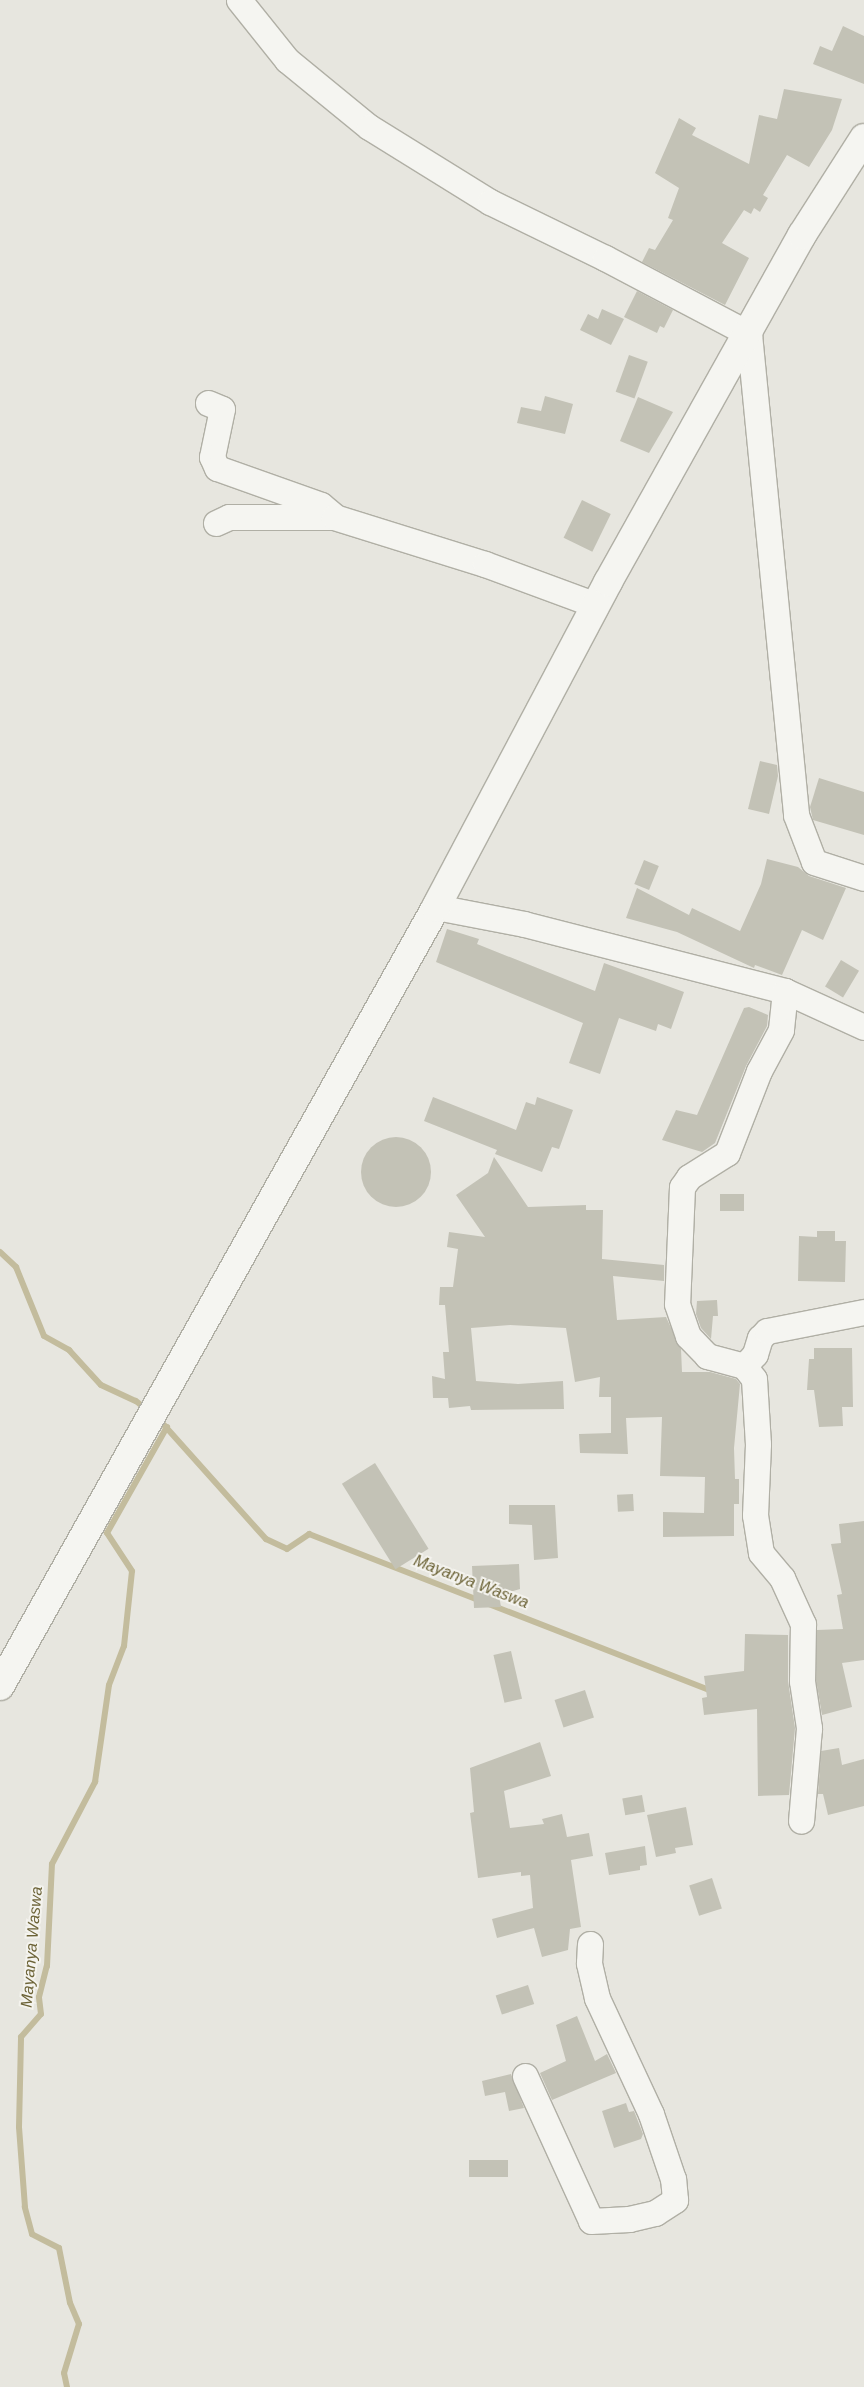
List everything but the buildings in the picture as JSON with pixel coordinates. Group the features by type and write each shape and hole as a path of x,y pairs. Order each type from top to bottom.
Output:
{"street":[{"path":"239,0 287,60 369,127 490,202 605,258 749,334"},
{"path":"0,1686 436,907 596,605 749,334 802,235 864,138"},
{"path":"749,334 796,816 814,862 864,878"},
{"path":"208,403 222,409 212,457 217,468 321,505 334,517"},
{"path":"216,523 229,517 334,517 485,564 596,605"},
{"path":"436,907 524,924 785,992 864,1027"},
{"path":"785,992 780,1030 758,1071 727,1154 689,1177 682,1186 677,1304 688,1336 707,1356 744,1366 754,1379 758,1444 755,1514 761,1553 782,1578 803,1624 802,1681 809,1728 801,1821"},
{"path":"744,1366 755,1354 760,1338 767,1331 864,1312"},
{"path":"524,2076 591,2221 629,2219 655,2213 675,2200 674,2179 651,2114 597,1998 589,1963 590,1944"}],"waterway":[{"name":"Mayanya Waswa","path":"0,1252 16,1267 44,1336 69,1350 101,1385 136,1401 147,1410"},
{"name":"Mayanya Waswa","path":"164,1425 266,1539 287,1549 309,1534 712,1691"},
{"name":"Mayanya Waswa","path":"67,2387 64,2373 79,2324 70,2303 59,2248 32,2234 25,2207 19,2127 21,2037 41,2014 39,1997 47,1966 52,1864 95,1782 109,1685 124,1646 132,1571 107,1533 167,1427"}]}
